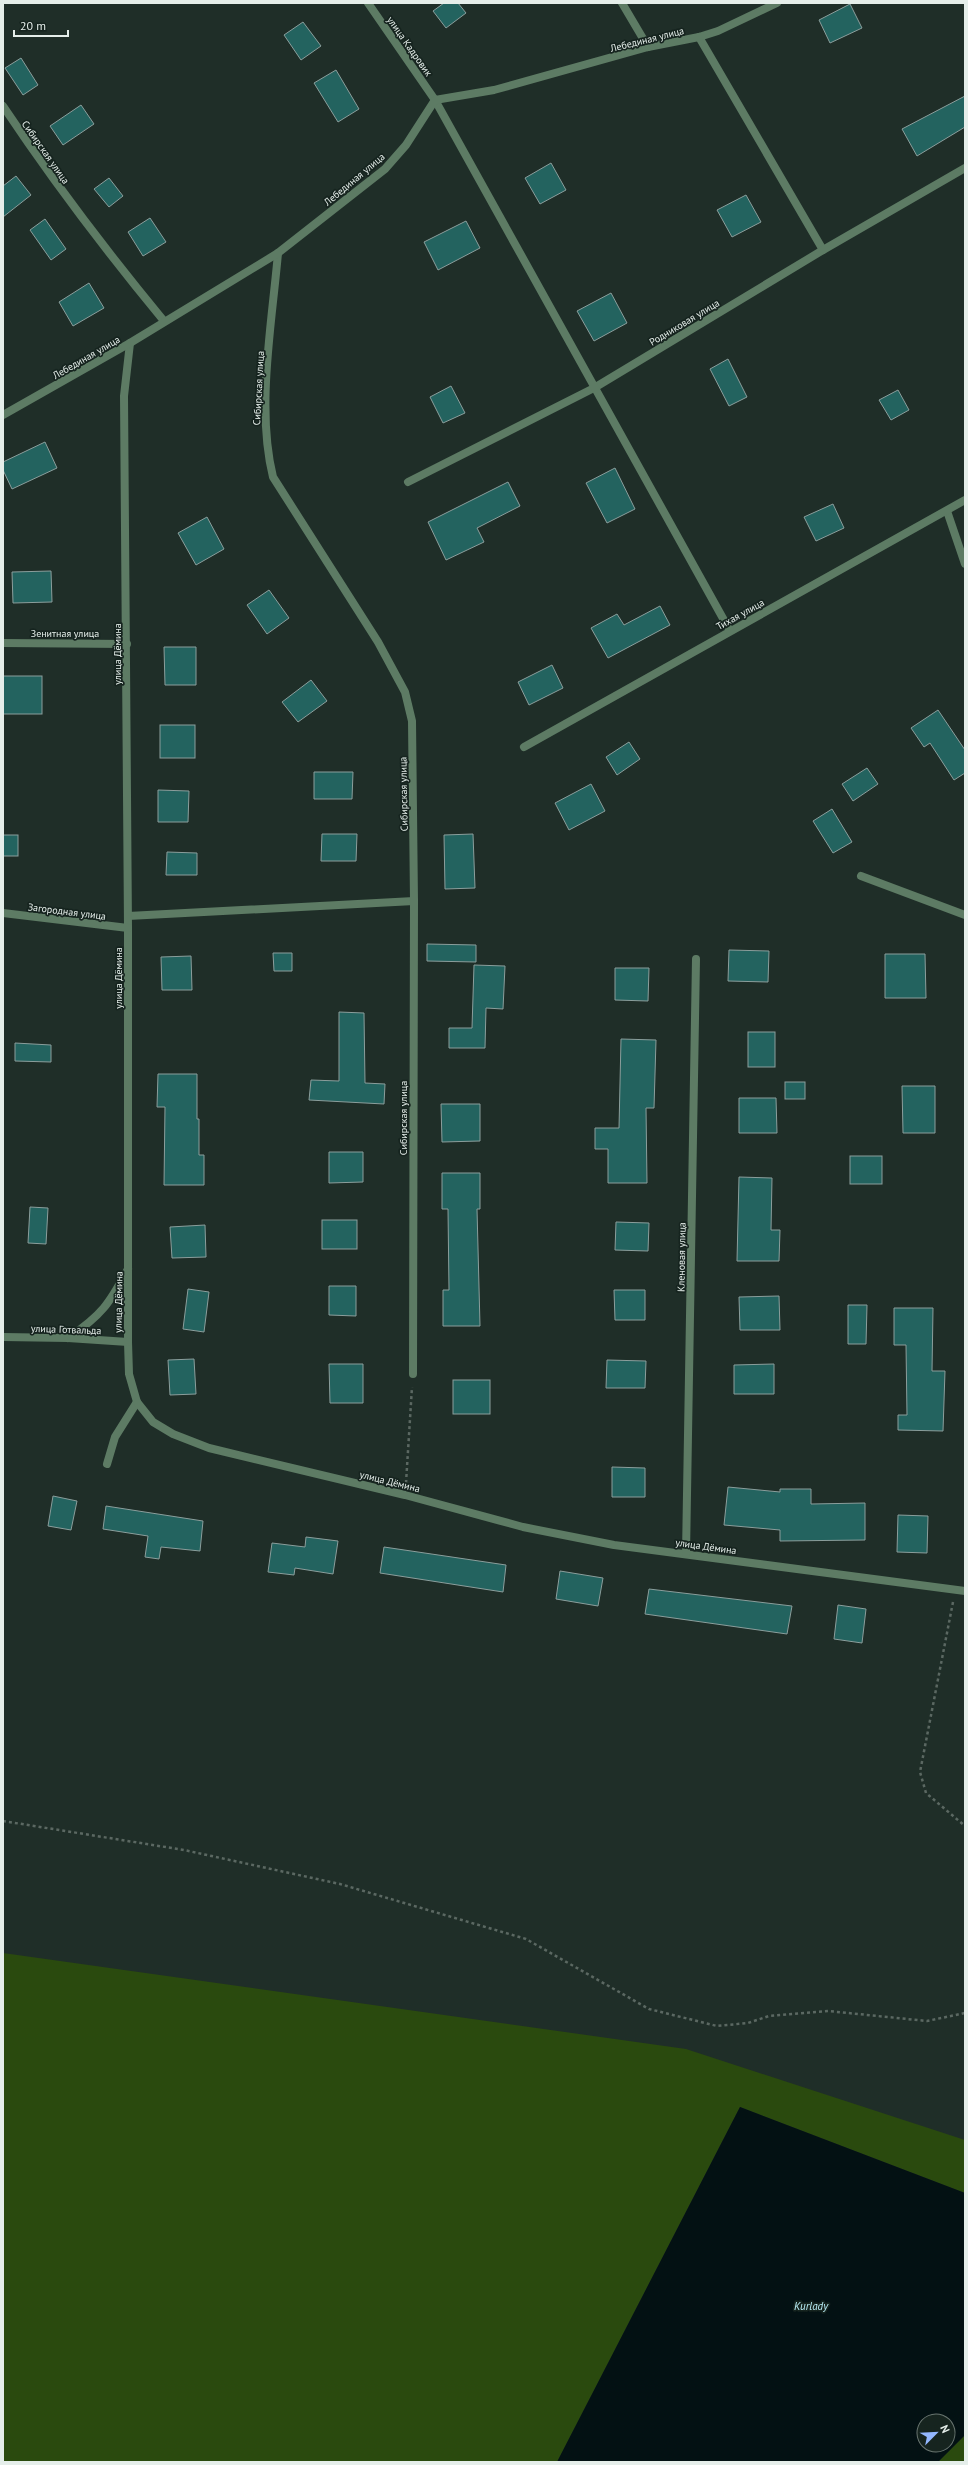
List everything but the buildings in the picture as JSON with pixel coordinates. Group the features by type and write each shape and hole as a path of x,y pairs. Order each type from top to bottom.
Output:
{"street":[{"name":"улица Кадровик","path":"368,3 436,100 594,388 730,631"},
{"path":"622,3 648,47"},
{"name":"Лебединая улица","path":"3,415 130,344 164,321 278,253 385,169 406,145 436,100 494,90 648,47 718,31 777,3"},
{"path":"699,36 823,250"},
{"name":"Сибирская улица","path":"3,106 43,166 113,259 164,321"},
{"name":"Родниковая улица","path":"408,482 594,388 823,250 965,168"},
{"name":"Сибирская улица","path":"278,253 264,418 268,458 273,477 378,642 405,692 412,728 414,901 412,1374"},
{"name":"улица Дёмина","path":"130,344 124,396 127,644 128,1342 129,1374 137,1402 153,1422 173,1434 209,1448 405,1495 523,1528 614,1545 965,1591"},
{"name":"Тихая улица","path":"524,747 965,500"},
{"path":"947,511 965,564"},
{"name":"Зенитная улица","path":"3,643 127,644"},
{"path":"861,876 965,915"},
{"path":"128,916 414,901"},
{"name":"Загородная улица","path":"3,913 128,928"},
{"name":"Кленовая улица","path":"686,1554 696,959"},
{"path":"68,1338 93,1321 110,1302 128,1268"},
{"name":"улица Готвальда","path":"3,1337 68,1338 128,1342"},
{"path":"108,1464 115,1437 137,1402"}],"path":[{"path":"405,1495 412,1374"},
{"path":"956,1590 920,1772 926,1793 965,1826"},
{"path":"3,1821 184,1850 340,1884 526,1939 649,2009 717,2026 748,2023 769,2016 828,2011 927,2021 965,2013"}],"green space":[{"path":"3,1953 686,2049 965,2140 965,2193 740,2107 557,2462 3,2462"},
{"path":"965,2435 965,2462 938,2462 947,2453 956,2453 956,2444"}],"water":[{"name":"Kurlady","path":"740,2107 965,2193 965,2435 956,2444 956,2413 916,2413 916,2453 947,2453 938,2462 557,2462"}]}
